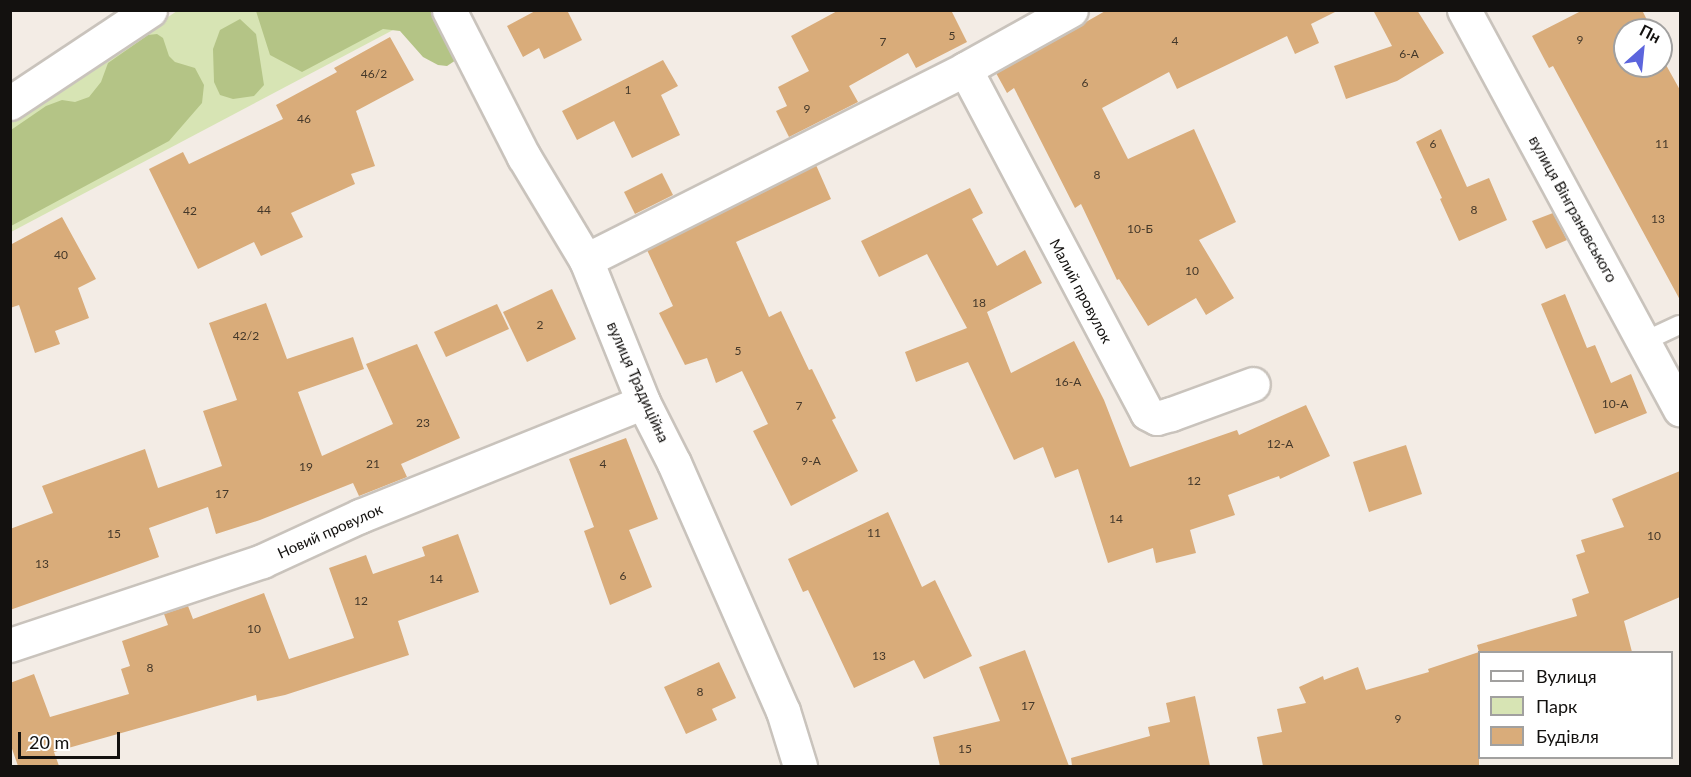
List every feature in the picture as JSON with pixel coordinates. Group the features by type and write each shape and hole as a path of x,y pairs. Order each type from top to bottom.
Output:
{"street":[{"path":"10,103 150,10"},
{"name":"вулиця Традиційна","path":"449,10 524,157 586,260 643,402 674,463 783,711 800,766"},
{"path":"586,260 965,69 1071,10"},
{"name":"вулиця Вінграновського","path":"1464,10 1680,409"},
{"name":"Малий провулок","path":"965,69 1147,413 1157,418 1253,384"},
{"name":"Новий провулок","path":"10,645 262,561 360,516 643,402"}],"lane":[{"path":"1645,341 1680,325"}],"green space":[{"path":"177,11 429,11 11,232 11,122"},
{"path":"256,11 433,11 456,55 456,60 447,66 438,65 423,57 400,31 383,29 302,72 270,55"},
{"path":"240,19 256,34 264,85 254,96 233,99 220,95 214,82 213,49 220,30"},
{"path":"157,34 163,38 169,56 175,62 195,68 204,85 202,103 169,141 11,226 11,130 46,106 62,100 75,102 89,97 101,82 108,63 148,35"}],"building":[{"path":"537,10 567,10 582,40 544,59 539,48 523,57 507,26"},
{"path":"839,10 951,10 967,42 916,68 908,53 849,86 858,102 789,137 776,111 787,106 778,87 809,71 791,36"},
{"path":"1107,10 1339,10 1311,24 1319,43 1295,54 1287,36 1177,89 1169,72 1102,108 1128,159 1194,129 1236,222 1199,240 1234,298 1206,315 1196,298 1148,326 1119,279 1117,280 1081,204 1075,208 1014,88 1007,93 996,73"},
{"path":"1373,10 1417,10 1444,53 1397,81 1346,99 1334,66 1392,46"},
{"path":"1583,10 1642,10 1646,18 1613,18 1613,78 1673,77 1680,90 1680,300 1553,66 1549,68 1532,36"},
{"path":"390,37 414,80 356,111 375,166 351,174 355,184 291,213 303,237 261,256 254,242 198,269 149,169 183,152 189,164 283,119 276,105 337,72 334,68"},
{"path":"663,60 678,86 661,95 680,135 632,158 614,121 577,140 562,111"},
{"path":"1441,129 1467,187 1489,178 1507,220 1459,241 1416,142"},
{"path":"816,165 831,199 736,242 769,317 781,311 809,370 812,369 836,418 832,420 858,471 791,506 753,431 768,424 742,371 716,383 707,358 685,365 659,313 673,306 647,250"},
{"path":"662,173 673,195 635,214 624,192"},
{"path":"970,188 983,213 972,219 997,266 1025,250 1042,283 987,312 1011,373 1074,341 1104,400 1130,467 1237,430 1239,435 1306,405 1330,456 1280,479 1279,476 1228,495 1235,515 1190,530 1196,553 1156,563 1153,548 1108,563 1078,469 1055,478 1043,447 1014,460 968,362 916,382 905,352 967,328 927,254 879,277 861,241"},
{"path":"1553,213 1567,240 1546,249 1532,221"},
{"path":"62,217 96,279 78,288 89,318 55,331 60,344 35,353 19,305 10,308 10,245"},
{"path":"552,289 576,339 527,362 503,312"},
{"path":"1565,294 1587,348 1595,345 1611,383 1631,374 1647,413 1595,434 1541,304"},
{"path":"266,303 287,359 353,337 364,369 298,392 322,456 393,424 366,364 417,344 460,438 401,464 407,477 359,496 353,483 260,520 216,534 208,507 149,528 159,557 10,610 10,529 53,513 42,486 145,449 158,488 222,466 203,411 237,400 209,323"},
{"path":"497,304 509,329 446,357 434,332"},
{"path":"626,438 658,519 629,530 652,587 610,605 584,531 594,527 569,459"},
{"path":"1406,445 1422,494 1369,512 1353,462"},
{"path":"1680,471 1680,597 1624,621 1632,651 1479,651 1477,645 1577,616 1572,599 1589,593 1576,555 1585,552 1581,540 1624,527 1612,499"},
{"path":"888,512 922,587 935,580 972,656 924,679 914,660 854,688 808,590 803,592 788,559"},
{"path":"458,534 479,592 398,621 409,655 285,695 257,701 256,695 54,752 59,766 18,766 10,743 10,683 34,674 50,717 129,694 121,669 130,666 122,641 168,625 164,614 188,606 193,619 264,593 289,659 354,638 329,568 366,555 373,574 425,556 422,547"},
{"path":"1025,650 1069,766 940,766 933,737 1000,721 979,667"},
{"path":"1478,652 1479,766 1263,766 1257,737 1282,732 1277,709 1306,703 1299,687 1323,676 1324,680 1358,667 1366,690 1429,672 1428,669"},
{"path":"719,662 736,698 712,709 717,720 686,734 664,687"},
{"path":"1195,696 1210,766 1072,766 1071,758 1150,736 1148,727 1170,722 1166,703"}]}
